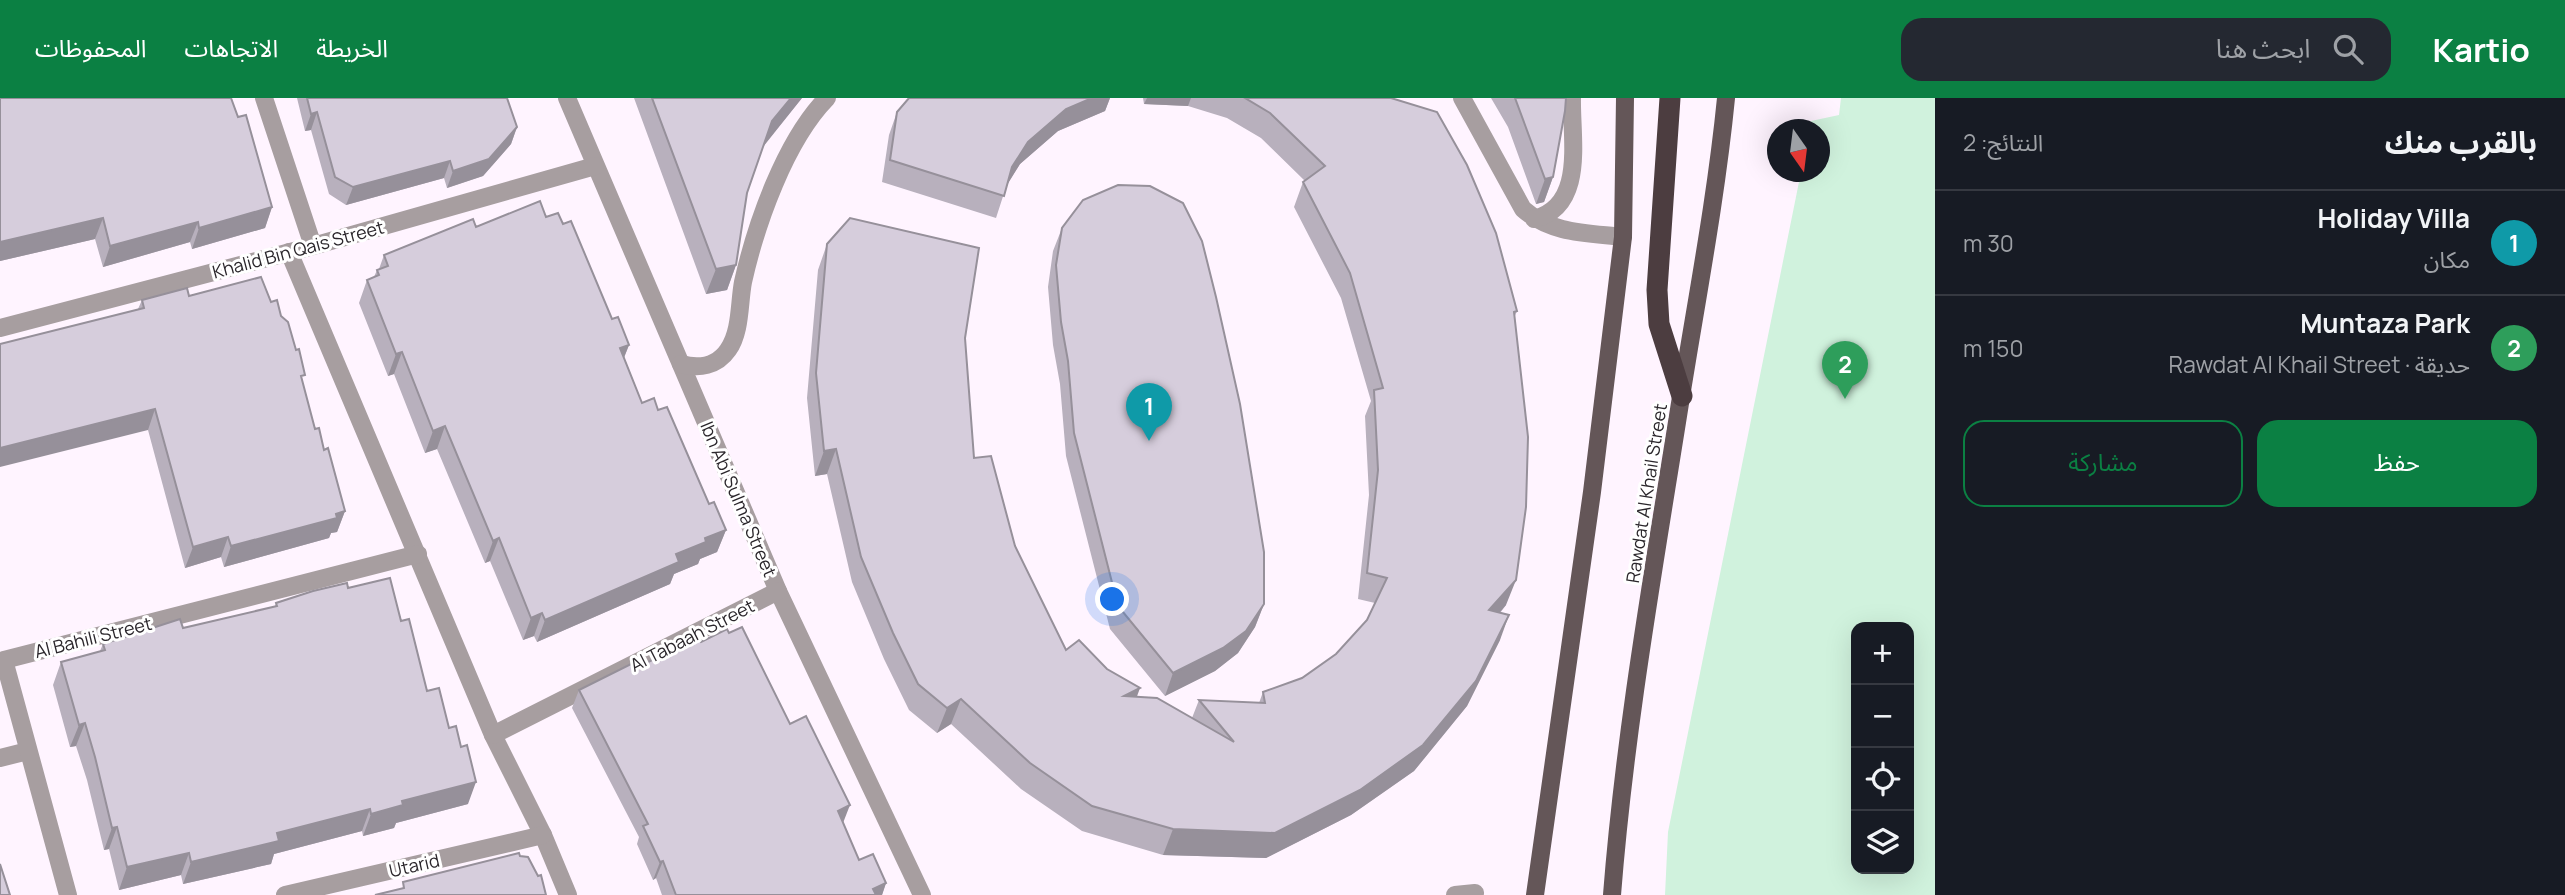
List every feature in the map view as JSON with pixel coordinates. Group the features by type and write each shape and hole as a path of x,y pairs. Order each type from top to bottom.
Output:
{"highway":[{"path":"1670,98 1657,290 1660,324 1682,396"}],"main road":[{"path":"1535,895 1592,492 1623,237 1625,98"},
{"name":"Rawdat Al Khail Street","path":"1612,895 1622,794 1682,396 1716,193 1726,98"}],"street":[{"path":"264,98 313,246"},
{"name":"Ibn Abi Sulma Street","path":"567,98 778,591 922,895"},
{"path":"681,364 691,367 712,363 729,349 754,242 771,196 797,141 815,110 827,98"},
{"path":"1462,98 1523,209 1534,219 1557,228 1623,237"},
{"path":"1534,219 1555,211 1569,190 1572,98"},
{"name":"Khalid Bin Qais Street","path":"0,328 313,246 595,166"},
{"path":"289,251 493,735 568,895"},
{"name":"Al Bahili Street","path":"68,895 4,660 418,554"},
{"name":"Al Tabaah Street","path":"493,735 778,591"},
{"path":"0,758 28,751"},
{"name":"Utarid","path":"285,895 542,835"},
{"path":"1455,895 1475,893"}],"green space":[{"path":"1841,98 1935,98 1935,895 1665,895 1668,832 1799,182 1830,182 1830,119 1820,119 1839,115"}],"building":[{"path":"0,98 231,98 238,117 246,115 272,207 199,228 198,222 110,246 103,218 0,242"},
{"path":"307,98 507,98 517,127 489,159 453,171 450,161 353,187 335,177 317,112 311,114"},
{"path":"652,98 791,98 772,121 747,193 736,265 716,269"},
{"path":"909,98 1092,98 1066,109 1028,142 1012,167 1004,196 890,160 897,112"},
{"path":"1245,98 1391,98 1437,112 1467,165 1496,233 1517,311 1514,312 1528,437 1526,507 1516,580 1489,610 1509,615 1476,681 1423,745 1360,790 1275,833 1173,829 1092,806 1030,763 961,699 947,708 918,684 861,557 836,449 824,451 816,373 827,244 850,218 979,248 965,338 974,458 991,456 1015,546 1066,650 1079,640 1107,669 1140,688 1124,696 1157,698 1234,742 1199,700 1265,703 1263,692 1302,678 1336,654 1367,620 1387,578 1367,573 1378,470 1374,390 1383,388 1350,273 1303,182 1325,166 1270,113"},
{"path":"1515,98 1566,98 1553,177 1545,179"},
{"path":"1118,185 1150,186 1183,203 1202,241 1240,404 1264,552 1264,604 1246,631 1223,648 1173,673 1118,606 1074,433 1068,361 1061,322 1056,265 1062,228 1083,200"},
{"path":"540,201 546,217 558,213 563,224 571,221 612,319 618,317 629,345 620,348 642,403 654,398 658,410 667,407 709,504 714,502 726,530 705,538 706,542 676,554 679,562 545,620 542,613 531,618 499,538 493,541 445,426 433,431 402,352 396,354 367,280 379,275 377,270 388,266 384,255 473,219 476,227"},
{"path":"261,277 271,302 277,300 281,316 288,322 296,350 299,349 305,375 301,376 315,429 319,428 324,450 328,448 345,511 336,514 337,518 231,546 228,537 193,547 155,409 0,448 0,344 144,308 142,300 187,288 189,296"},
{"path":"390,578 401,621 409,619 427,691 439,688 449,728 456,726 461,747 467,745 476,782 402,801 403,805 371,814 370,809 277,833 279,841 191,862 189,853 127,867 117,827 112,828 85,723 79,725 61,662 105,650 103,644 180,619 183,628 277,606 276,603 313,591 347,583 348,588"},
{"path":"742,627 790,724 806,716 850,805 838,811 859,860 873,854 886,883 873,889 876,895 676,895 663,861 660,862 643,826 648,824 579,690 635,662 638,667 698,638 701,642 727,629 729,633"},
{"path":"519,853 520,856 528,857 538,876 541,875 546,895 375,895 404,888 403,882"},
{"path":"0,864 10,895 0,895"}],"place":[{"name":"Muntaza Park","path":"1845,399"},
{"name":"Holiday Villa","path":"1149,441"}]}
